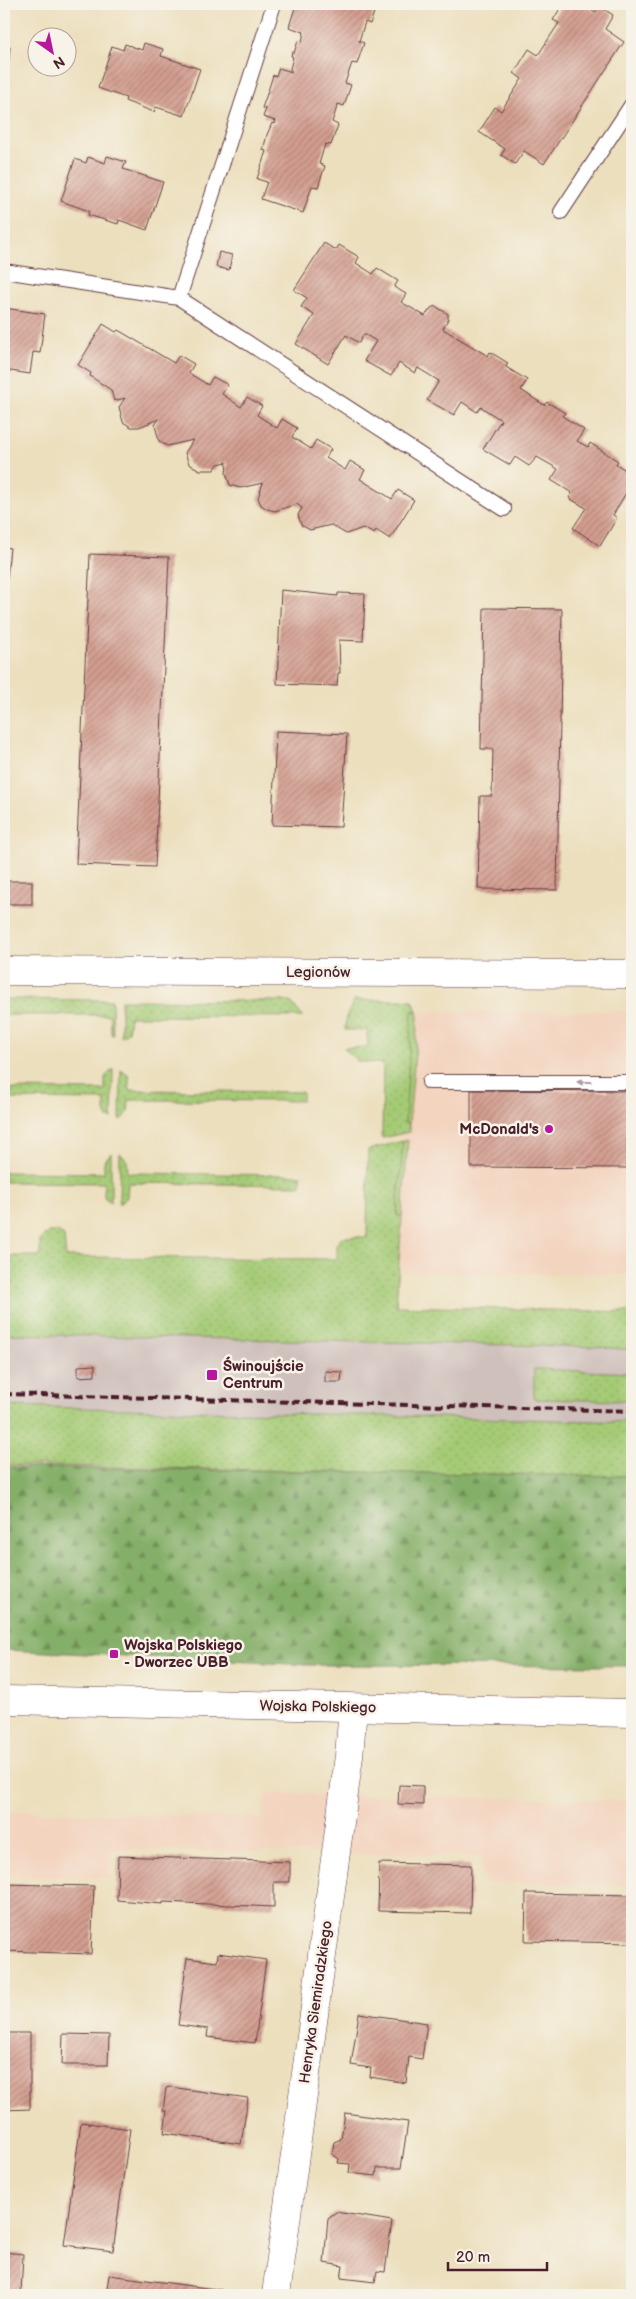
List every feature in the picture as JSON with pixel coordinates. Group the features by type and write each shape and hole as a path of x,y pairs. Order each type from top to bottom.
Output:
{"street":[{"name":"Legionów","path":"4,971 632,974"},
{"name":"Wojska Polskiego","path":"4,1700 632,1713"},
{"name":"Henryka Siemiradzkiego","path":"276,2295 348,1766 353,1708"}],"lane":[{"path":"179,298 274,4"},
{"path":"561,212 632,104"},
{"path":"4,271 179,298 504,509"},
{"path":"430,1082 626,1082 632,1085"}],"shaded area":[{"path":"412,1011 632,1011 632,1275 391,1272"},
{"path":"4,1334 601,1347 632,1350 632,1422 4,1406"},
{"path":"266,1793 632,1801 632,1885 485,1883 480,1856 110,1849 109,1878 4,1876 4,1811 262,1818"}],"green space":[{"path":"4,999 112,1000 113,1036 111,1034 110,1015 4,1015"},
{"path":"121,1000 290,1001 303,1017 130,1016 128,1032 121,1036"},
{"path":"354,1000 413,1000 417,1011 413,1011 405,1123 409,1123 409,1132 382,1138 383,1064 357,1061 344,1048 368,1047 367,1030 345,1030 346,1017"},
{"path":"412,1011 417,1011 418,1018 409,1123 405,1123"},
{"path":"113,1069 112,1119 108,1118 105,1112 105,1100 4,1099 4,1089 105,1090 105,1077"},
{"path":"121,1070 129,1076 129,1090 302,1092 302,1101 129,1100 128,1113 120,1120"},
{"path":"408,1140 402,1216 397,1215 403,1141"},
{"path":"403,1141 397,1215 402,1216 396,1306 632,1312 632,1350 601,1347 4,1334 4,1256 40,1256 40,1240 48,1232 58,1232 64,1236 66,1257 337,1259 337,1245 342,1237 367,1237 368,1150"},
{"path":"111,1153 111,1203 104,1197 104,1183 4,1182 4,1172 104,1173 104,1161"},
{"path":"120,1153 127,1161 128,1173 301,1175 301,1185 128,1183 127,1197 119,1204"},
{"path":"534,1369 632,1373 632,1401 534,1399"},
{"path":"4,1406 632,1422 632,1477 4,1465"},
{"path":"4,1467 632,1476 632,1666 310,1665 4,1650"}],"building":[{"path":"296,4 377,4 370,24 365,22 359,41 364,43 357,64 352,63 345,83 351,85 344,106 338,104 332,122 338,125 331,145 325,144 319,164 325,166 318,187 312,186 303,213 261,199 267,182 257,179 266,151 263,150 267,135 272,123 275,124 276,121 263,117 266,109 262,108 273,75 276,76 279,68 292,72 290,69 293,57 291,56 292,52 294,53 298,41 302,42 304,32 289,27"},
{"path":"563,4 583,4 595,12 599,6 613,15 605,29 624,42 544,164 524,151 515,164 501,155 505,149 479,132 495,107 501,111 522,79 514,73 529,49 538,55 559,23 553,20"},
{"path":"144,43 163,49 161,56 200,69 184,116 156,107 154,112 125,101 126,98 98,88 112,46 123,50 125,44 142,50"},
{"path":"4,46 10,47 7,78 4,77"},
{"path":"107,156 126,162 123,169 163,182 147,230 119,220 118,224 88,215 89,211 61,201 75,159 86,163 88,157 105,163"},
{"path":"324,243 336,250 339,245 359,257 356,263 373,274 377,268 398,281 394,287 406,294 401,302 425,316 435,306 448,314 448,319 443,329 488,356 490,352 508,363 506,367 527,380 521,390 544,405 547,402 565,413 562,416 584,430 577,441 588,447 590,443 618,461 616,464 632,474 632,483 613,515 617,518 600,546 573,528 586,508 569,498 572,493 551,480 558,469 537,457 529,466 515,457 510,465 483,449 501,420 481,407 477,412 462,402 454,415 427,400 439,381 418,368 415,373 399,363 391,376 364,361 376,341 364,334 359,343 346,335 328,364 296,344 314,315 301,307 307,298 294,290"},
{"path":"219,252 232,255 229,270 216,267"},
{"path":"4,308 45,314 40,353 33,352 30,374 4,370"},
{"path":"103,324 116,332 118,330 174,363 179,355 194,364 189,373 208,385 213,377 228,385 222,394 241,407 247,397 262,406 257,415 277,428 282,419 297,428 292,437 311,449 316,440 331,449 326,458 345,470 350,461 365,470 360,479 392,499 398,490 414,500 390,539 376,530 374,534 363,528 346,534 331,525 310,530 301,525 298,515 302,508 297,504 275,511 261,505 258,498 263,483 240,488 230,485 226,473 227,462 218,464 214,470 200,470 189,464 185,453 193,440 167,446 159,441 155,425 159,419 139,427 131,427 123,422 119,407 125,398 114,401 111,390 90,376 91,373 78,365"},
{"path":"4,547 10,548 7,577 4,577"},
{"path":"90,554 169,557 155,867 76,864"},
{"path":"281,590 338,596 338,593 365,594 363,641 339,640 340,673 338,673 337,686 277,684"},
{"path":"484,608 562,609 557,890 478,889 480,796 492,796 493,749 481,749"},
{"path":"276,731 347,734 341,827 272,825"},
{"path":"8,881 32,881 32,904 8,904"},
{"name":"McDonald's","path":"471,1090 627,1091 627,1168 471,1167"},
{"path":"95,1365 95,1376 78,1377 78,1366"},
{"path":"325,1371 342,1372 341,1382 325,1382"},
{"path":"399,1785 423,1786 423,1805 398,1804"},
{"path":"118,1856 290,1862 290,1882 274,1882 274,1907 163,1902 163,1904 117,1900"},
{"path":"379,1863 471,1865 470,1913 378,1911"},
{"path":"4,1884 94,1886 91,1954 4,1951"},
{"path":"526,1893 632,1895 632,1943 525,1941"},
{"path":"218,1953 266,1960 255,2043 207,2037 208,2029 178,2025 187,1958 217,1962"},
{"path":"359,2013 427,2023 422,2059 409,2057 406,2083 370,2077 371,2068 351,2065"},
{"path":"4,2033 30,2033 30,2109 4,2110"},
{"path":"63,2034 109,2035 108,2065 62,2065"},
{"path":"166,2088 248,2098 241,2144 164,2133 167,2111 163,2111"},
{"path":"345,2113 408,2122 401,2168 377,2168 376,2176 349,2173 350,2164 338,2163 339,2159 332,2154 334,2142 341,2139"},
{"path":"81,2122 130,2129 113,2251 64,2245"},
{"path":"336,2212 392,2221 385,2272 377,2271 375,2282 341,2278 343,2266 324,2263 328,2218"},
{"path":"4,2252 23,2254 21,2295 4,2295"},
{"path":"109,2275 222,2290 221,2295 106,2295"}],"railway":[{"path":"4,1394 632,1411"}],"place":[{"name":"McDonald's","path":"549,1129"},
{"name":"Świnoujście Centrum","path":"212,1375"},
{"name":"Wojska Polskiego - Dworzec UBB","path":"114,1654"}]}
